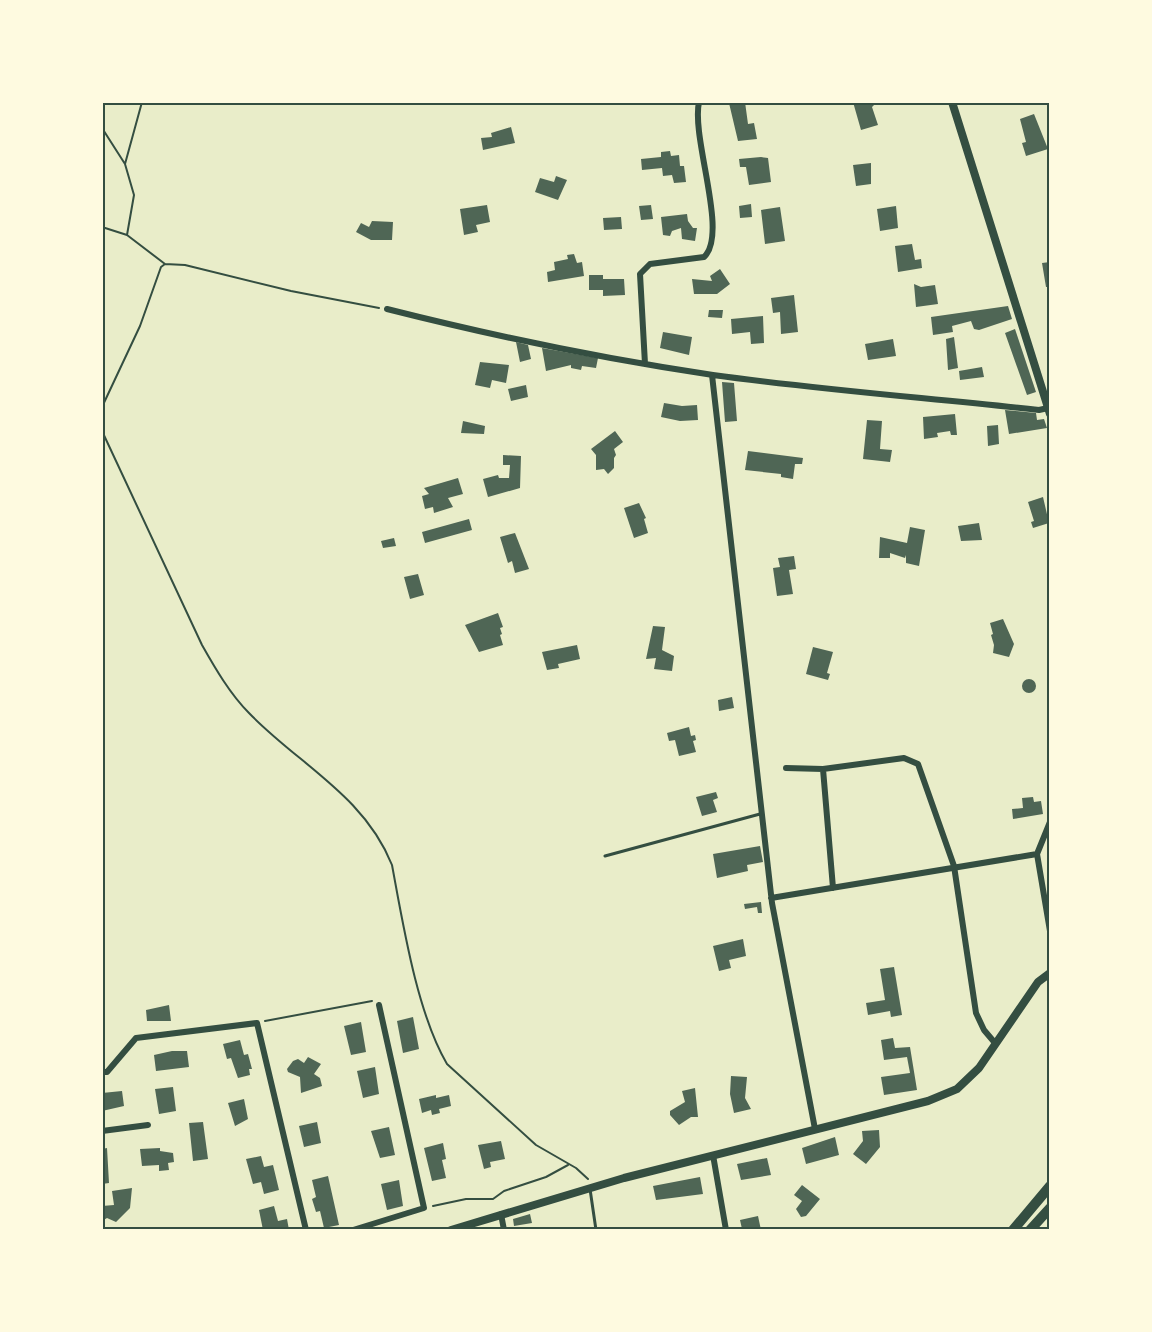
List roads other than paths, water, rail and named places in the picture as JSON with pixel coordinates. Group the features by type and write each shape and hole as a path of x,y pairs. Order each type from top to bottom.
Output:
{"highway":[{"path":"1013,1230 1050,1186"},
{"path":"1030,1230 1050,1208"}],"street":[{"path":"645,364 640,274 650,264 704,257 712,246 709,179 701,154 696,116 699,102"},
{"path":"387,309 522,340 712,375 1049,411 952,102"},
{"path":"712,375 771,898 815,1129"},
{"path":"786,768 823,770 904,758 918,764 954,866 976,1013 984,1030 996,1043"},
{"path":"823,770 833,888"},
{"path":"1050,822 1037,854 1050,931"},
{"path":"771,898 1037,854"},
{"path":"452,1230 592,1187 928,1101 957,1089 979,1068 1038,982 1050,973"},
{"path":"353,1230 424,1208 379,1005"},
{"path":"102,1072 107,1072 136,1038 257,1023 306,1230"},
{"path":"102,1131 148,1125"},
{"path":"713,1155 726,1230"},
{"path":"501,1214 504,1230"}],"lane":[{"path":"605,856 747,816 762,814"},
{"path":"592,1187 596,1230"}]}
